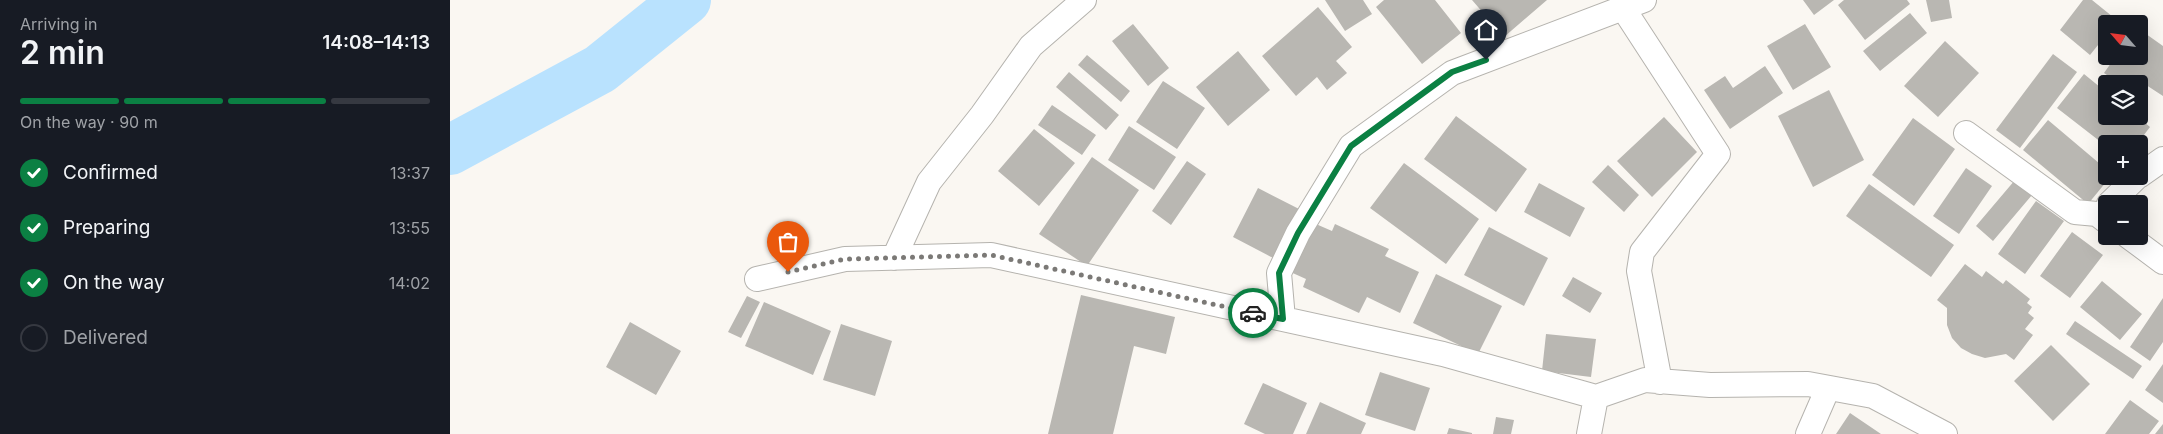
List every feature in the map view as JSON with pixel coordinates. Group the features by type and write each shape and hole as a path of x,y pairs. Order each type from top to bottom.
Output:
{"street":[{"path":"894,258 929,182 982,115 1031,46 1084,0"},
{"path":"1283,319 1279,273 1298,233 1351,146 1452,72 1634,4 1718,154 1642,252 1639,272 1660,382"},
{"path":"1966,133 2076,212 2098,211"},
{"path":"2148,169 2163,159"},
{"path":"2120,195 2130,185"},
{"path":"2140,245 2163,262"},
{"path":"757,279 845,259 991,255 1443,354 1596,397 1645,380 1710,385 1808,384 1873,396 1945,434"},
{"path":"1808,434 1828,388"},
{"path":"1588,434 1596,397"}],"building":[{"path":"1325,0 1363,0 1372,14 1345,31"},
{"path":"1384,0 1435,0 1461,33 1422,64 1376,7"},
{"path":"1472,0 1547,0 1504,37"},
{"path":"1803,0 1834,0 1814,15"},
{"path":"1844,0 1907,0 1910,4 1865,40 1838,5"},
{"path":"1926,0 1949,0 1952,18 1931,22"},
{"path":"2083,0 2092,0 2111,15 2098,15 2098,45 2090,55 2060,30"},
{"path":"1318,7 1352,47 1336,61 1347,73 1327,90 1317,77 1296,96 1262,56"},
{"path":"1910,13 1927,33 1880,71 1863,51"},
{"path":"1133,24 1169,68 1148,86 1112,41"},
{"path":"1805,24 1831,67 1793,90 1767,46"},
{"path":"2148,35 2163,46 2163,96 2148,86 2148,75 2107,75 2104,73 2110,65 2148,65"},
{"path":"1945,41 1979,73 1938,117 1904,86"},
{"path":"1238,51 1270,90 1228,126 1196,87"},
{"path":"2053,54 2077,72 2020,148 1996,130"},
{"path":"1087,55 1130,91 1121,102 1078,65"},
{"path":"1765,66 1783,93 1730,129 1704,90 1725,76 1733,88"},
{"path":"1069,72 1119,115 1106,130 1056,87"},
{"path":"2084,74 2098,85 2098,125 2148,125 2150,127 2144,135 2098,135 2098,140 2057,108"},
{"path":"1163,81 1205,108 1177,149 1136,122"},
{"path":"1829,90 1864,160 1813,187 1778,116"},
{"path":"1052,105 1096,135 1082,155 1038,125"},
{"path":"1456,116 1527,169 1496,212 1424,159"},
{"path":"1664,117 1697,152 1652,197 1617,161"},
{"path":"1913,118 1955,149 1914,206 1872,175"},
{"path":"2048,120 2098,162 2098,185 2104,185 2088,204 2023,150"},
{"path":"1129,126 1176,157 1154,190 1108,160"},
{"path":"1034,129 1075,163 1039,206 998,171"},
{"path":"1092,157 1139,190 1087,266 1039,234"},
{"path":"1187,161 1206,174 1171,225 1152,211"},
{"path":"1404,163 1479,219 1446,264 1370,208"},
{"path":"1608,165 1639,195 1624,212 1592,182"},
{"path":"1966,168 1992,186 1959,234 1933,216"},
{"path":"2015,180 2032,195 1993,241 1976,226"},
{"path":"1539,183 1585,208 1570,237 1524,212"},
{"path":"1869,184 1954,245 1931,277 1846,216"},
{"path":"1258,188 1303,211 1277,260 1233,237"},
{"path":"2036,201 2064,221 2025,274 1998,254"},
{"path":"1309,221 1332,231 1335,224 1389,249 1385,256 1419,272 1400,313 1367,297 1359,313 1303,287 1306,279 1286,270"},
{"path":"1489,227 1548,258 1524,306 1464,275"},
{"path":"2072,232 2103,255 2070,298 2040,276"},
{"path":"1965,264 1982,277 1986,271 2003,284 2006,280 2030,299 2027,303 2032,307 2028,313 2034,318 2025,329 2033,335 2014,360 2006,354 1985,358 1972,354 1961,348 1952,338 1947,325 1947,308 1937,300"},
{"path":"1436,274 1502,306 1478,354 1413,323"},
{"path":"1573,277 1602,293 1590,313 1562,296"},
{"path":"2102,281 2142,314 2120,340 2080,307"},
{"path":"1081,295 1175,317 1166,354 1134,346 1113,434 1048,434"},
{"path":"747,296 760,302 741,338 728,332"},
{"path":"2163,298 2163,342 2150,361 2130,347"},
{"path":"764,302 831,331 813,375 745,346"},
{"path":"2075,321 2142,366 2133,379 2066,334"},
{"path":"630,322 681,351 656,395 606,367"},
{"path":"841,324 892,341 875,396 823,380"},
{"path":"1546,334 1596,339 1591,377 1542,371"},
{"path":"2051,345 2090,384 2053,421 2014,381"},
{"path":"2163,364 2163,403 2145,390"},
{"path":"1380,372 1430,388 1415,431 1365,415"},
{"path":"1263,383 1307,403 1293,434 1265,434 1244,424"},
{"path":"2130,400 2159,421 2149,434 2105,434"},
{"path":"1320,402 1366,423 1361,434 1306,434"},
{"path":"1850,413 1881,434 1836,434"},
{"path":"1496,417 1514,420 1511,434 1493,434"},
{"path":"2163,424 2163,434 2155,434"},
{"path":"1449,428 1472,433 1472,434 1447,434"}],"waterway":[{"path":"450,150 600,69 686,0"}],"way so far":[{"path":"788,272 845,259 991,255 1253,313"}],"route":[{"path":"1253,313 1283,319 1279,273 1298,233 1351,146 1452,72 1486,60"}]}
